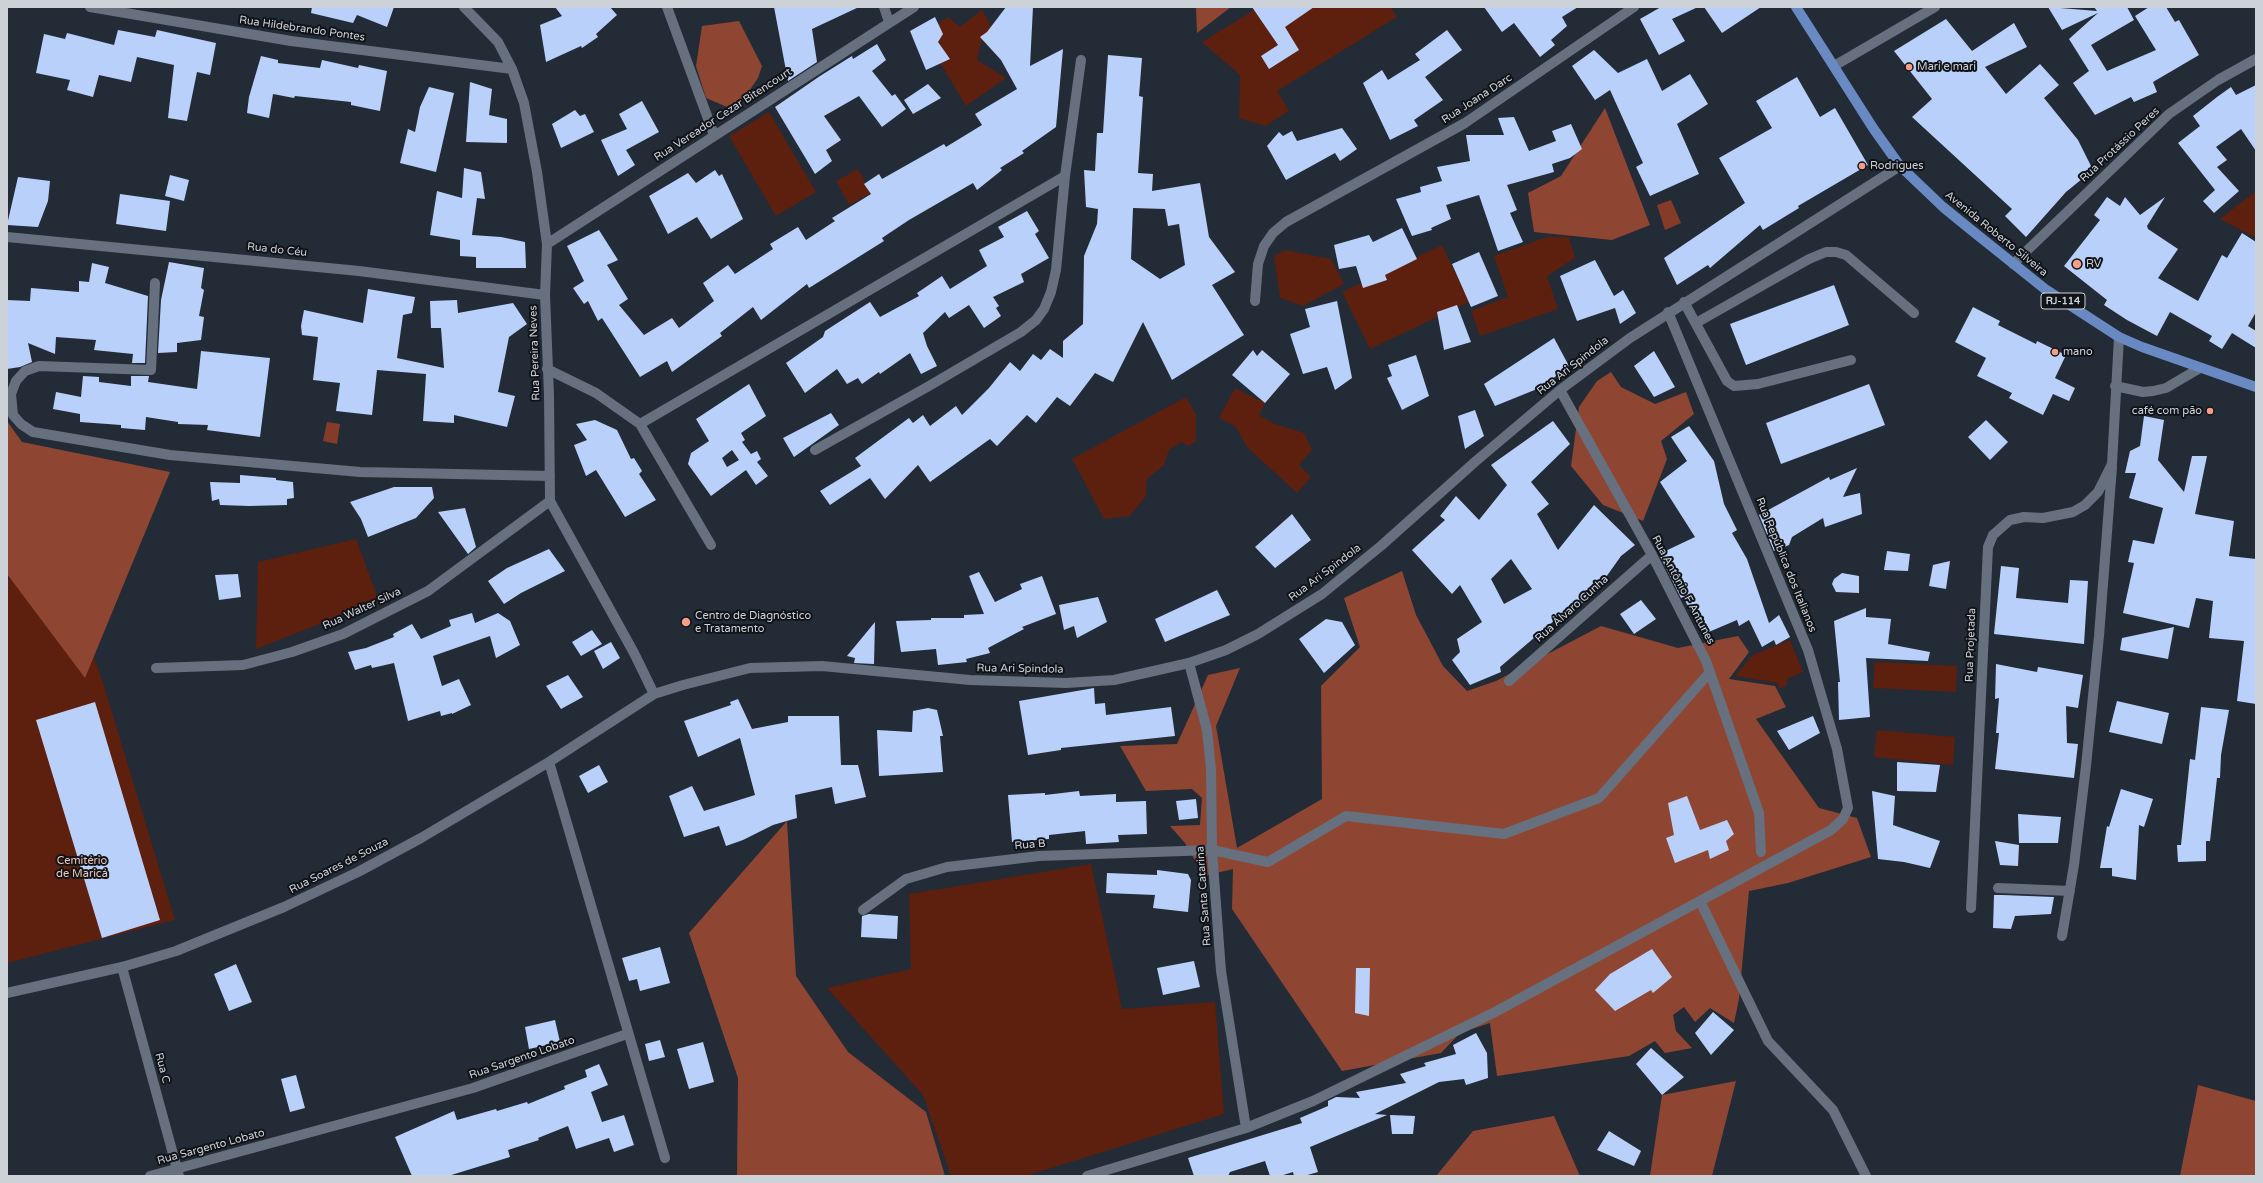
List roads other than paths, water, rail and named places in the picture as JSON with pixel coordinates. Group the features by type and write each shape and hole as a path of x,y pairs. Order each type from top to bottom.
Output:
{"main road":[{"name":"Avenida Roberto Silveira","path":"1796,7 1873,128 1900,166 1943,207 2044,289 2119,337 2200,368 2256,387"}],"street":[{"name":"Rua Hildebrando Pontes","path":"90,7 291,41 512,69"},
{"name":"Rua Pereira Neves","path":"464,7 498,42 512,69 524,102 547,244 545,295 546,369 549,395 550,501 634,653 654,694"},
{"path":"667,7 714,135"},
{"path":"884,7 889,22"},
{"name":"Rua Vereador Cezar Bitencourt","path":"547,244 914,7"},
{"name":"Rua Joana Darc","path":"1255,301 1258,264 1264,246 1273,233 1286,222 1465,123 1634,7"},
{"path":"1834,66 1935,7"},
{"name":"Rua Protássio Peres","path":"2013,264 2169,114 2218,80 2256,59"},
{"path":"814,450 929,386 1021,332 1036,320 1044,308 1051,292 1056,270 1065,176 1081,60"},
{"name":"Rua Ari Spindola","path":"654,694 684,684 750,668 822,666 970,680 1066,683 1114,680 1189,663 1226,650 1258,634 1322,594 1382,545 1476,461 1560,390 1668,312 1900,166"},
{"path":"640,424 1065,176"},
{"name":"Rua do Céu","path":"7,237 344,269 545,295"},
{"path":"1696,323 1809,259 1826,252 1846,255 1914,312"},
{"path":"155,283 151,370 39,366 25,371 16,380 11,394 13,415 21,424 33,432 170,455 360,472 550,476"},
{"path":"1684,302 1727,381 1734,386 1758,384 1850,360"},
{"name":"Rua República dos Italianos","path":"1086,1176 1246,1128 1313,1101 1495,1012 1831,830 1843,819 1848,808 1837,749 1808,650 1668,312"},
{"name":"Rua Projetada","path":"2062,936 2075,857 2099,636 2112,464 2115,386 2119,337"},
{"path":"2115,386 2143,392 2154,391 2166,388 2200,368"},
{"path":"546,369 596,393 640,424 711,545"},
{"name":"Rua Antônio F Antunes","path":"1560,390 1652,555 1710,672 1759,813 1761,852"},
{"name":"Rua Projetada","path":"1972,908 1988,547 1992,535 2010,520 2024,517 2043,518 2073,512 2085,505 2098,492 2112,464"},
{"name":"Rua Walter Silva","path":"156,668 243,665 292,652 343,634 428,591 550,501"},
{"name":"Rua Álvaro Cunha","path":"1509,681 1652,555"},
{"name":"Rua Santa Catarina","path":"1189,663 1207,730 1211,769 1212,850 1221,971 1246,1128"},
{"name":"Rua B","path":"863,910 906,879 947,867 1039,856 1212,850 1268,862 1346,816 1504,834 1599,798 1710,672"},
{"name":"Rua Soares de Souza","path":"7,993 122,967 176,951 284,907 345,878 421,838 549,762 654,694"},
{"path":"549,762 627,1034 665,1158"},
{"path":"1998,888 2070,891"},
{"path":"1700,901 1768,1041 1833,1110 1866,1176"},
{"name":"Rua C","path":"122,967 178,1172"},
{"name":"Rua Sargento Lobato","path":"150,1176 178,1172 473,1088 627,1034"}],"place":[{"name":"Mari e mari","path":"1909,67"},
{"name":"Rodrigues","path":"1862,166"},
{"name":"RV","path":"2077,264"},
{"name":"mano","path":"2055,352"},
{"name":"café com pão","path":"2210,411"},
{"name":"Centro de Diagnóstico e Tratamento","path":"686,622"}],"park label":[{"name":"Cemitério de Maricá","path":"82,867"}]}
